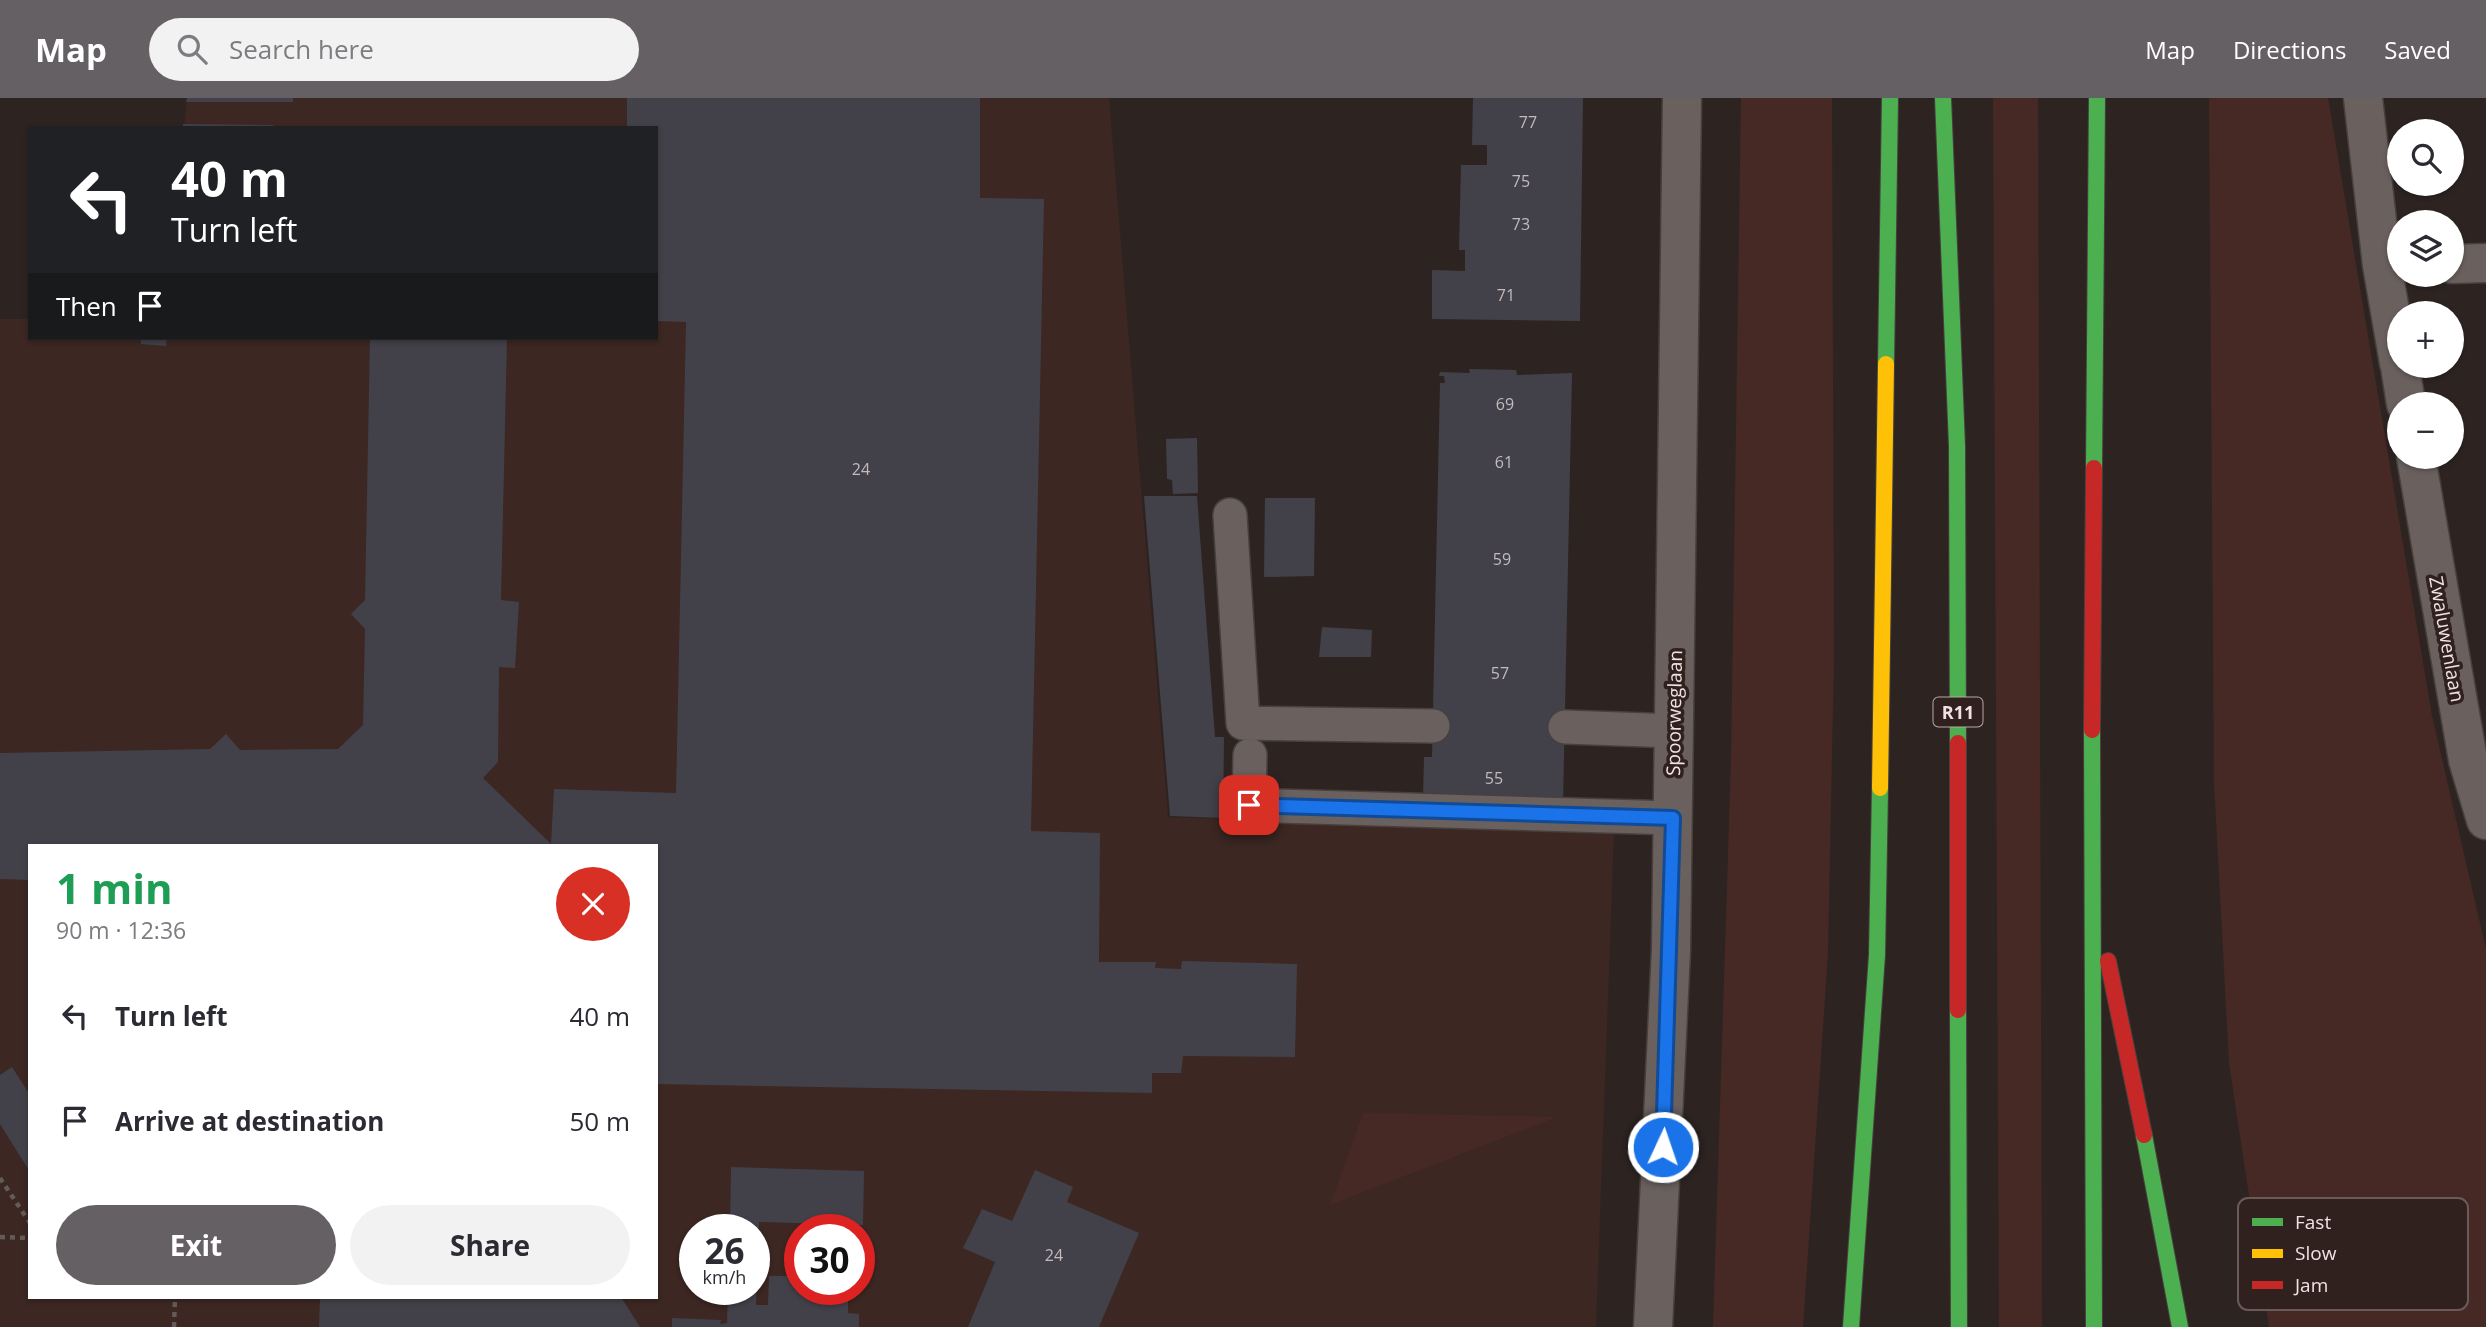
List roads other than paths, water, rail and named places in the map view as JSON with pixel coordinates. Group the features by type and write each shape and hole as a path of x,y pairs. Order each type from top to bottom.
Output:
{"highway":[{"path":"1851,1327 1877,956 1890,98"},
{"name":"R11","path":"1943,98 1957,446 1959,1327"},
{"path":"2094,1327 2091,880 2097,98"},
{"path":"2091,880 2165,1236 2180,1327"}],"street":[{"name":"Spoorweglaan","path":"1653,1327 1666,1096 1673,818 1682,98"},
{"path":"2363,98 2387,241"},
{"path":"2464,264 2486,263"},
{"name":"Zwaluwenlaan","path":"2418,469 2468,760 2486,820"}],"lane":[{"path":"1230,515 1243,723 1433,726"},
{"path":"1565,727 1674,731"},
{"path":"1250,755 1249,805 1673,818"}]}
